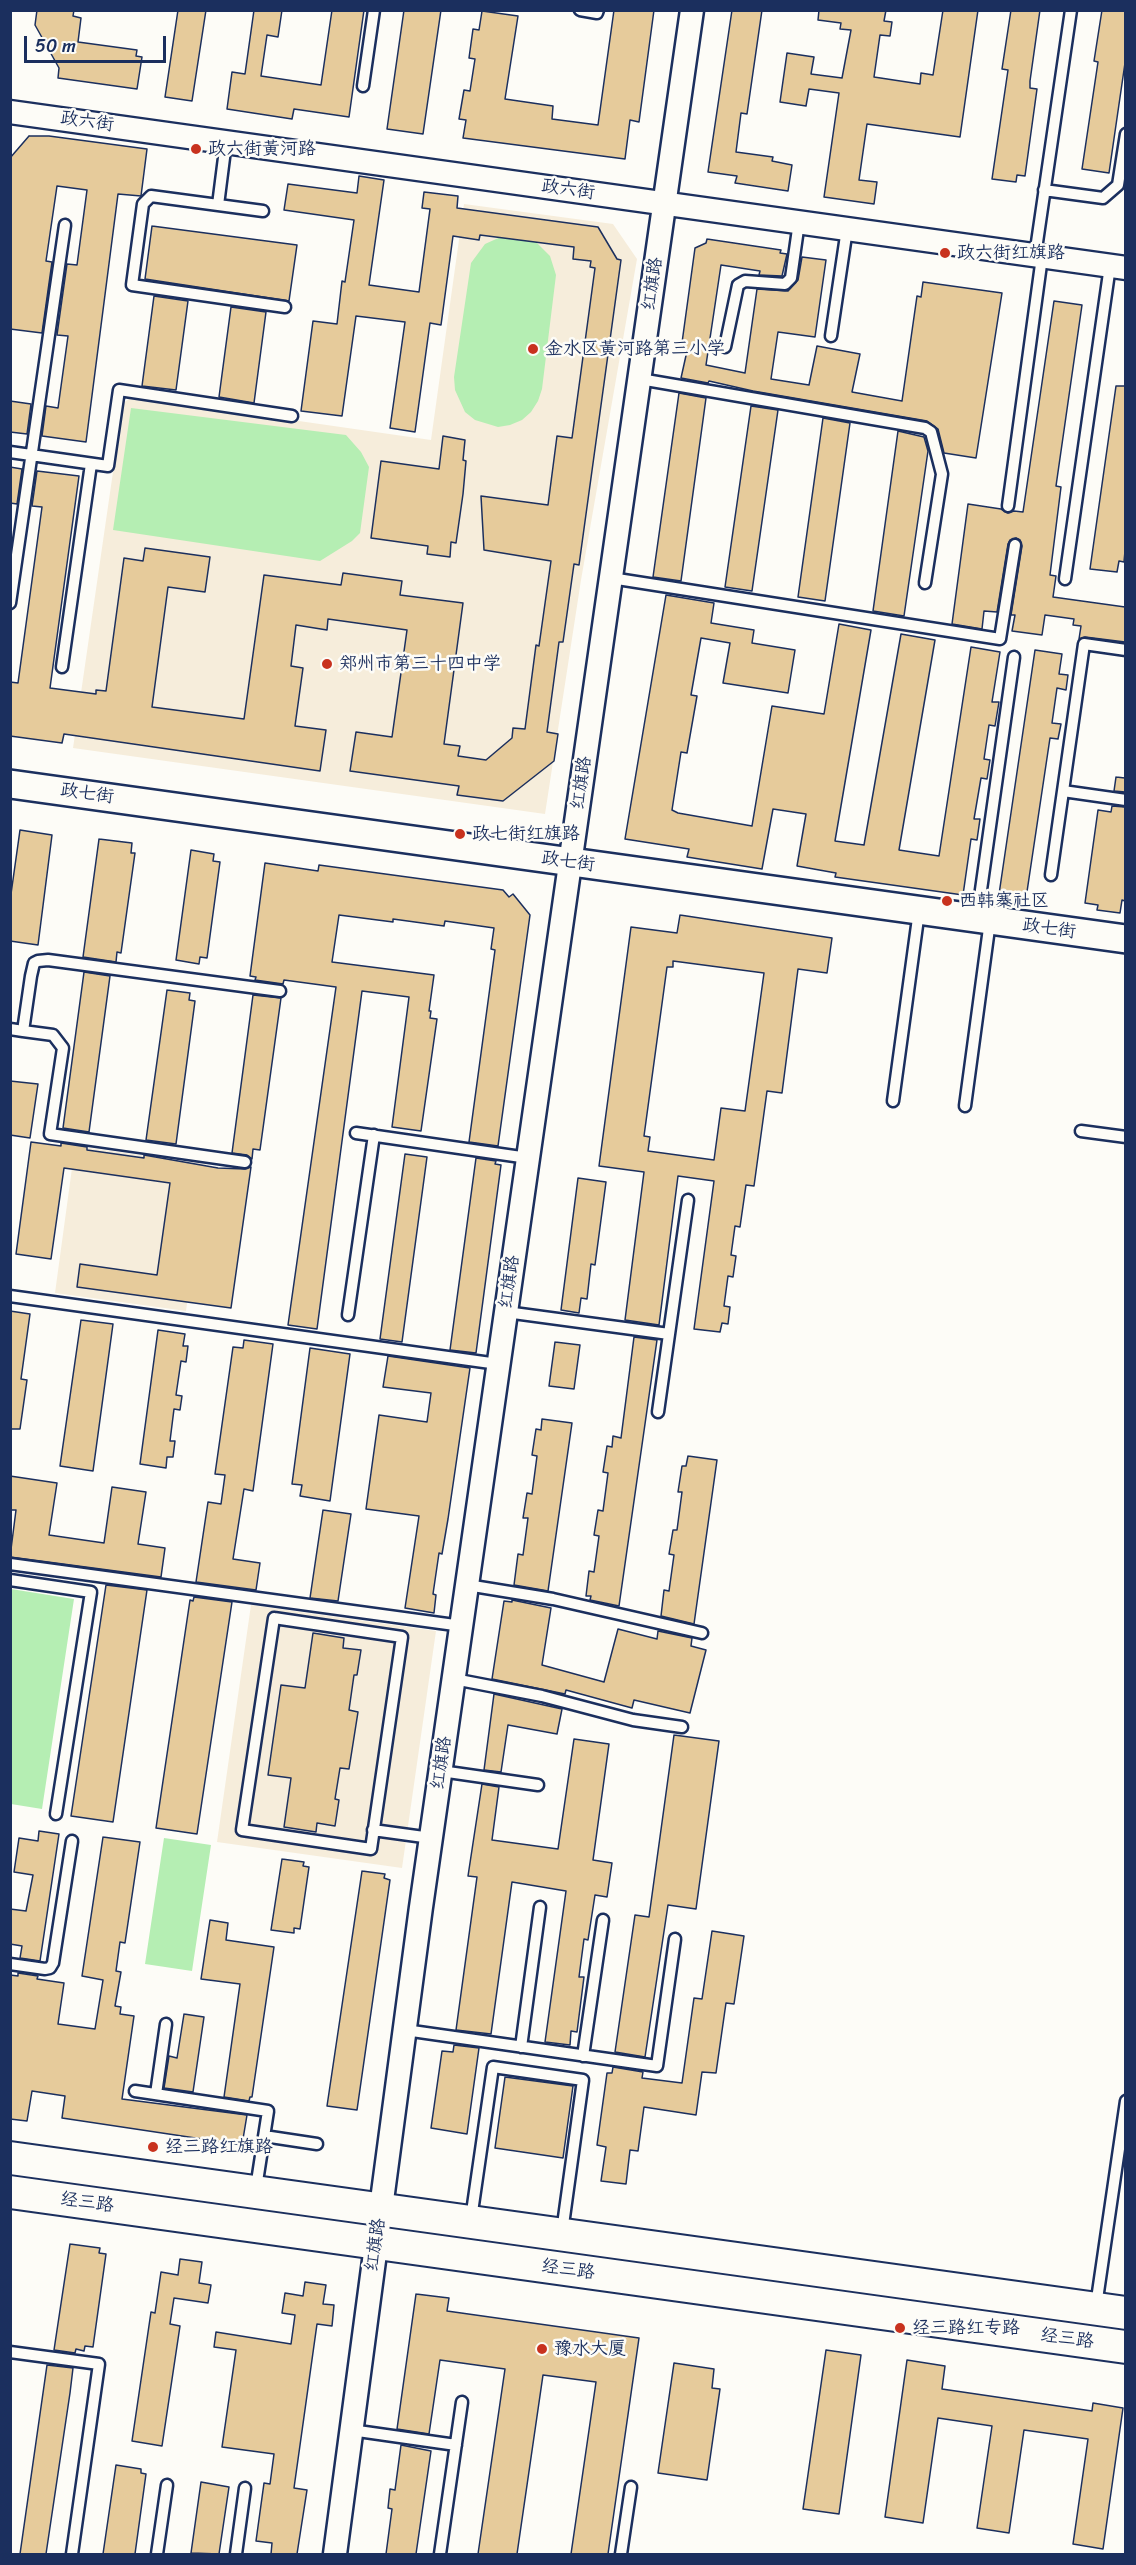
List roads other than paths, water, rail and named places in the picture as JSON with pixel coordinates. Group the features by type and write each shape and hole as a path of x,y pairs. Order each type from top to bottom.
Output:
{"main road":[{"name":"经三路","path":"10,2158 1111,2311"},
{"name":"经三路","path":"10,2192 1125,2347"}],"street":[{"name":"红旗路","path":"335,2554 431,1838 692,10"},
{"name":"政六街","path":"10,112 1118,267"},
{"name":"政七街","path":"10,784 1125,939"}],"lane":[{"path":"363,86 374,10"},
{"path":"580,10 597,13 598,10"},
{"path":"1008,506 1044,190 1071,10"},
{"path":"1044,190 1103,198 1118,185 1125,134"},
{"path":"218,205 226,142"},
{"path":"263,211 151,196 143,204 132,285 285,307"},
{"path":"725,347 738,285 745,281 785,284 791,278 799,222"},
{"path":"10,603 65,225"},
{"path":"831,336 846,229"},
{"path":"1065,579 1118,267"},
{"path":"640,379 925,428 931,432 934,435 942,474 925,583"},
{"path":"10,452 108,466 119,390 292,416"},
{"path":"62,667 91,464"},
{"path":"611,578 1000,639 1015,545"},
{"path":"1051,875 1084,644 1125,650"},
{"path":"965,1106 983,919 1014,657"},
{"path":"1063,791 1125,800"},
{"path":"893,1101 919,910"},
{"path":"22,1031 31,976 34,963 38,961 48,960 280,991"},
{"path":"10,1029 53,1035 63,1048 50,1134 245,1162"},
{"path":"1081,1131 1125,1137"},
{"path":"356,1133 528,1158"},
{"path":"348,1315 374,1135"},
{"path":"658,1412 688,1200"},
{"path":"10,1296 498,1364"},
{"path":"506,1312 669,1334"},
{"path":"10,1564 462,1626"},
{"path":"10,1580 91,1592 56,1814"},
{"path":"467,1585 553,1599 702,1633"},
{"path":"274,1618 402,1637 373,1830 371,1849 242,1830 274,1618"},
{"path":"454,1679 542,1696 633,1720 682,1727"},
{"path":"441,1771 538,1785"},
{"path":"373,1830 431,1838"},
{"path":"10,1964 45,1969 50,1968 53,1963 72,1841"},
{"path":"520,2047 540,1907"},
{"path":"583,2056 603,1920"},
{"path":"405,2030 657,2066 675,1939"},
{"path":"156,2094 166,2024"},
{"path":"471,2222 493,2067 504,2068 583,2080 561,2235"},
{"path":"135,2091 268,2111 256,2192"},
{"path":"1111,2311 1125,2101"},
{"path":"264,2136 317,2144"},
{"path":"10,2352 99,2364 72,2554"},
{"path":"440,2554 462,2402"},
{"path":"351,2430 456,2445"},
{"path":"157,2554 167,2485"},
{"path":"621,2554 631,2487"},
{"path":"236,2554 245,2488"}],"place":[{"name":"政六街黄河路","path":"196,149"},
{"name":"政六街红旗路","path":"945,253"},
{"name":"金水区黄河路第三小学","path":"533,349"},
{"name":"郑州市第三十四中学","path":"327,664"},
{"name":"政七街红旗路","path":"460,834"},
{"name":"西韩寨社区","path":"947,901"},
{"name":"经三路红旗路","path":"153,2147"},
{"name":"经三路红专路","path":"900,2328"},
{"name":"豫水大厦","path":"542,2349"}]}
